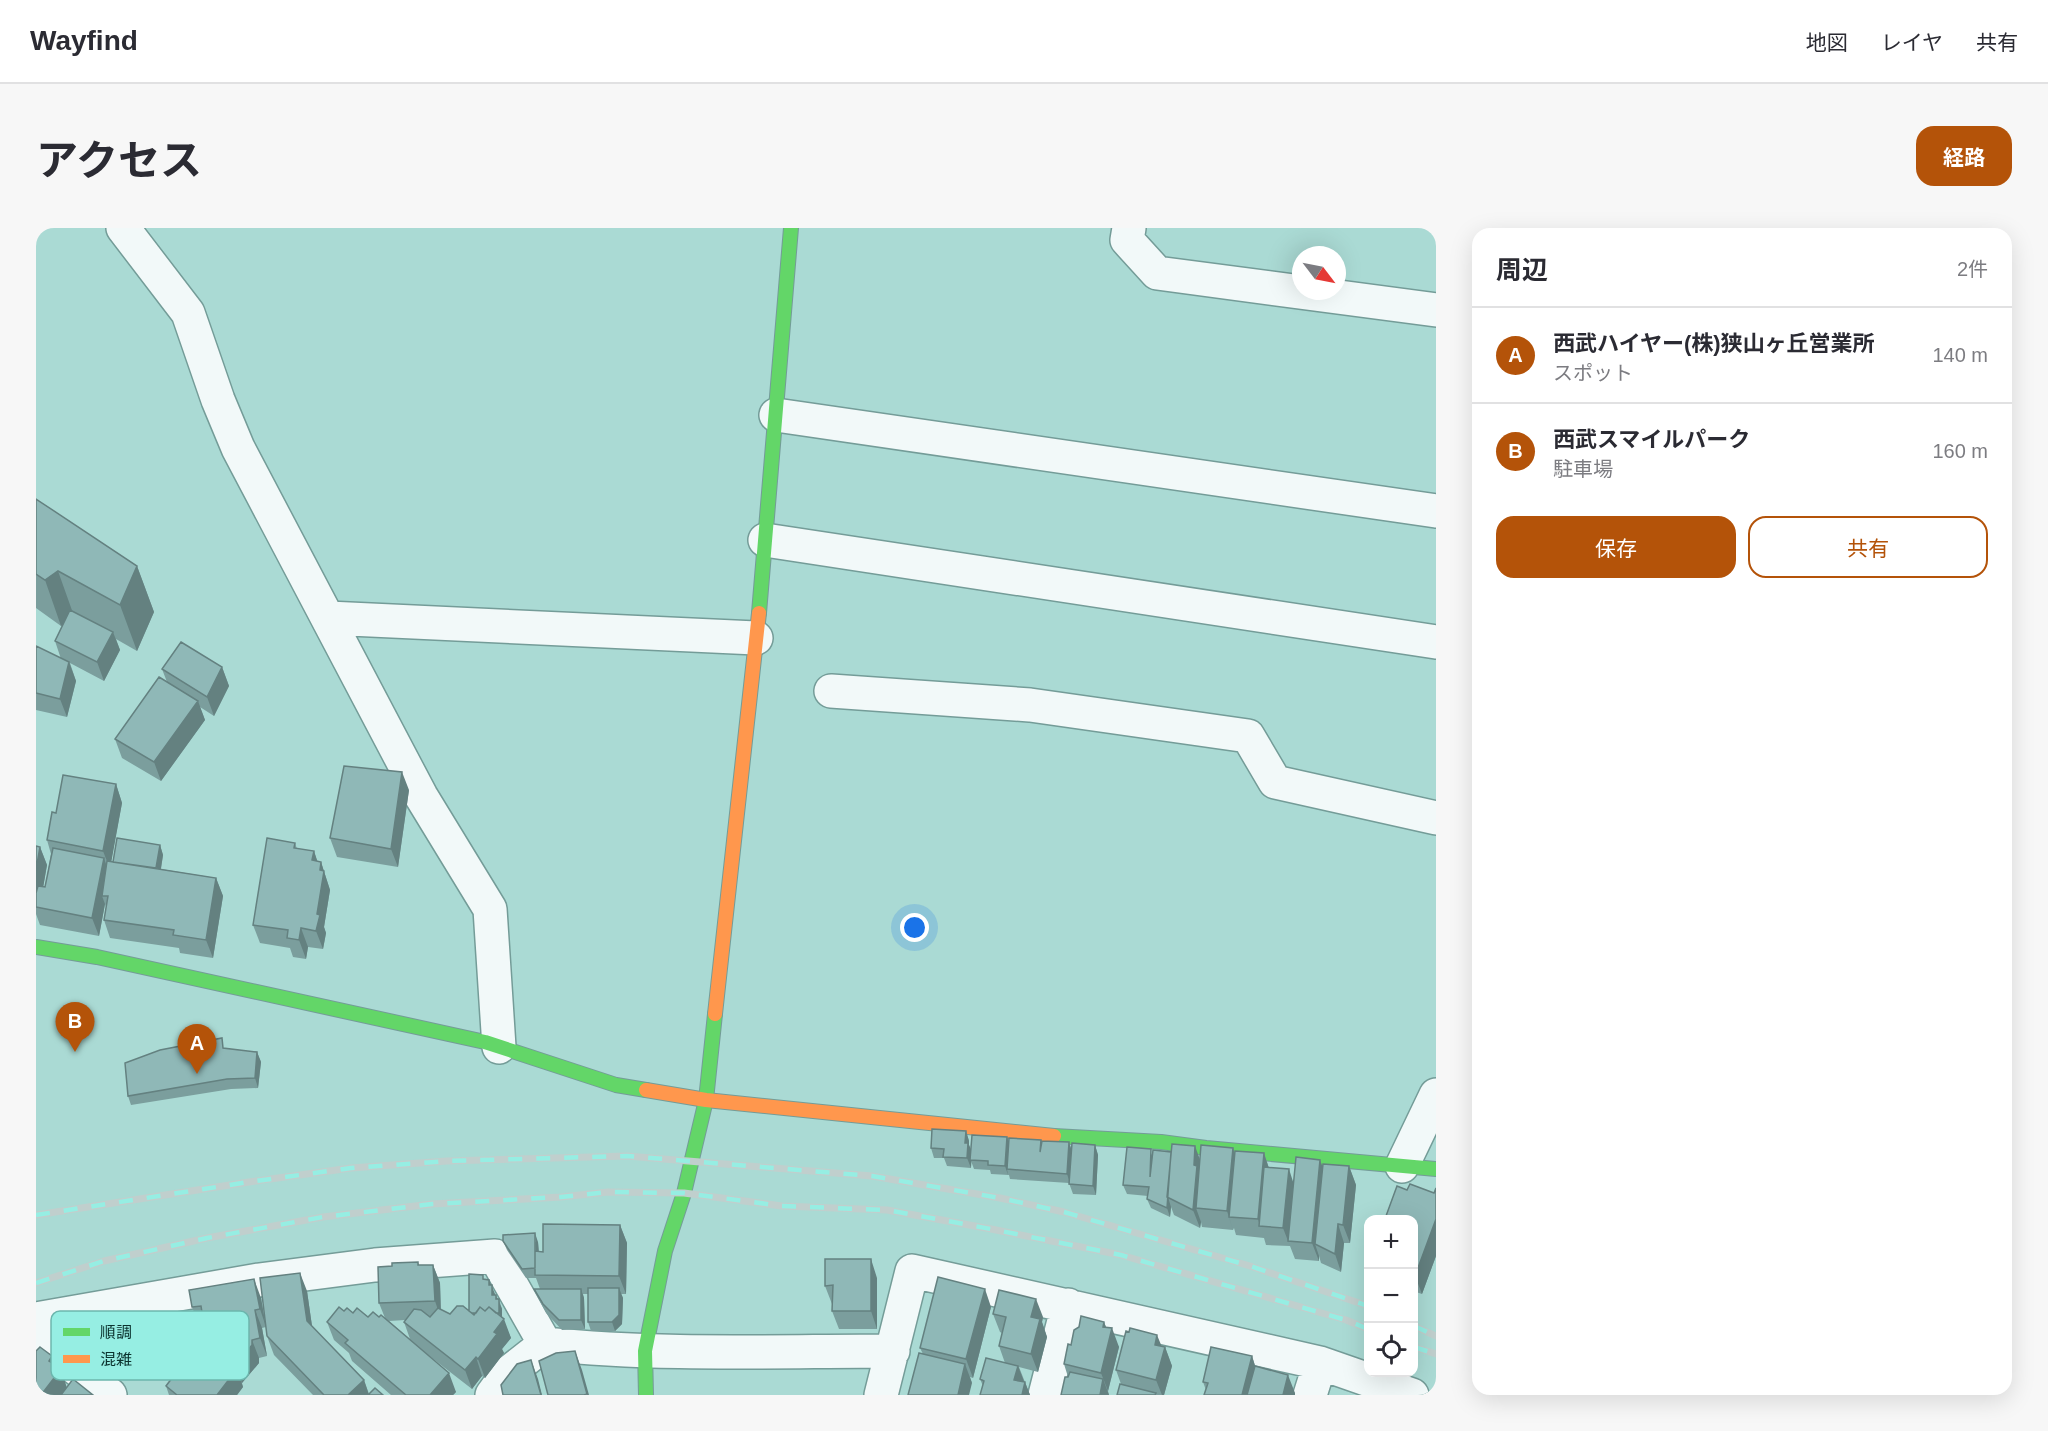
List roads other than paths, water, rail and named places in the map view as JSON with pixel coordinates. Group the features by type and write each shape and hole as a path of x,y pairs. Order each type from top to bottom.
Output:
{"street":[{"path":"123,228 188,313 218,400 238,448 421,796 490,909 499,1047"},
{"path":"646,1395 645,1351 665,1251 684,1193 706,1100 756,638 792,228"},
{"path":"1129,228 1128,240 1156,273 1436,310"},
{"path":"776,415 1436,511"},
{"path":"765,540 1436,642"},
{"path":"328,618 756,638"},
{"path":"831,691 1030,705 1248,736 1275,782 1436,818"},
{"path":"36,946 97,957 485,1042 616,1085 706,1100 1064,1137 1161,1142 1436,1169"},
{"path":"1402,1166 1436,1095"},
{"path":"77,1311 259,1280 375,1265 495,1256 545,1344"},
{"path":"882,1395 912,1270 1320,1363 1412,1395"},
{"path":"1045,1395 1068,1305"},
{"path":"36,1318 51,1315"},
{"path":"36,1337 51,1349"},
{"path":"492,1395 508,1373 545,1344 599,1350 645,1351 893,1351"},
{"path":"1310,1395 1320,1363"},
{"path":"91,1380 110,1395"}],"railway":[{"path":"36,1215 351,1168 447,1161 627,1156 872,1176 1000,1198 1064,1212 1250,1266 1364,1305"},
{"path":"36,1283 104,1261 207,1238 323,1217 432,1204 608,1192 684,1193 782,1206 887,1210 991,1229 1121,1255 1346,1320 1364,1327"},
{"path":"1418,1328 1436,1336"},
{"path":"1418,1348 1436,1354"}],"place":[{"name":"西武スマイルパーク","path":"75,1052"},
{"name":"西武ハイヤー(株)狭山ヶ丘営業所","path":"197,1074"}]}
